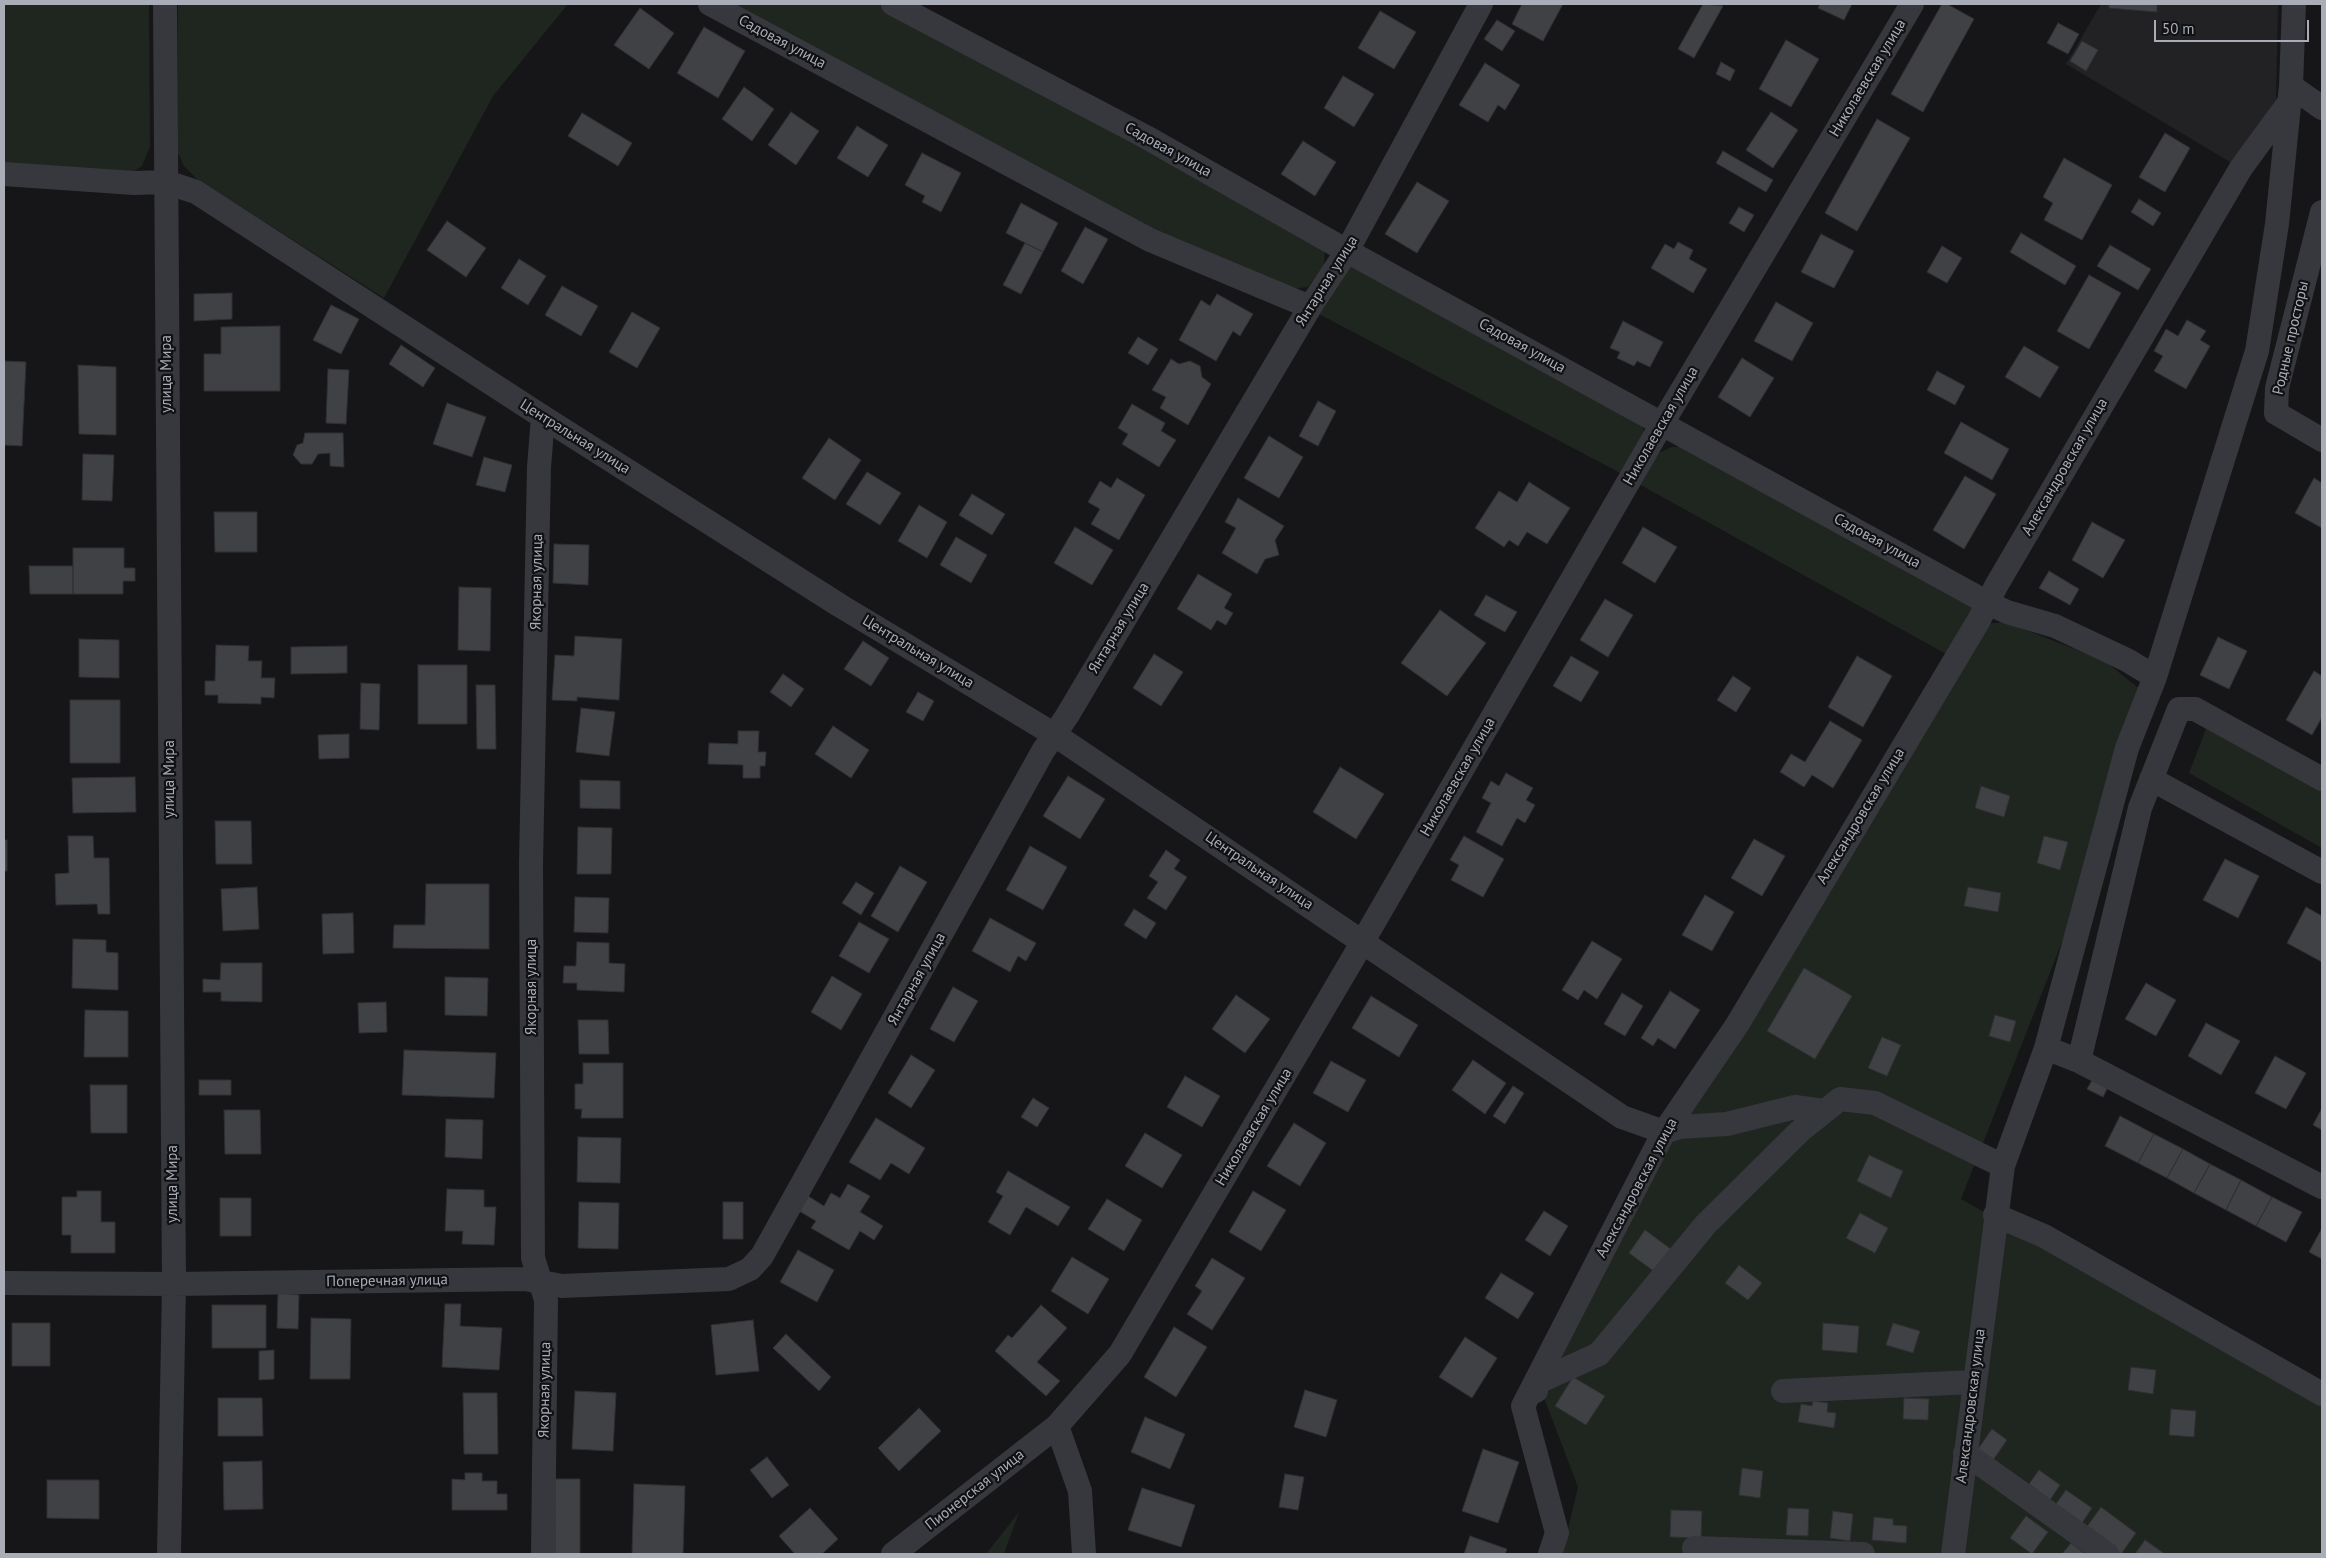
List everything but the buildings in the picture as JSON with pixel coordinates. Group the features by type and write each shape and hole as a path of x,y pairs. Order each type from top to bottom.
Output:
{"street":[{"name":"улица Мира","path":"165,4 174,1284 169,1554"},
{"name":"Садовая улица","path":"710,4 1150,240 1310,307"},
{"name":"Садовая улица","path":"893,4 1146,137 1347,251 1663,422 1988,603 2007,612 2055,626 2127,660 2155,677"},
{"name":"Янтарная улица","path":"762,1256 1039,759 1310,307 1347,251 1481,4"},
{"name":"Николаевская улица","path":"1057,1426 1120,1354 1363,941 1663,422 1912,4"},
{"name":"Александровская улица","path":"1953,1554 1995,1215 2003,1166 2046,1048 2127,748 2155,677 2257,351 2278,224 2290,93 2294,4"},
{"path":"2290,93 2322,108"},
{"name":"Александровская улица","path":"1550,1554 1557,1532 1523,1406 1664,1132 1737,1025 1988,603 2240,168 2290,93"},
{"path":"4,174 134,183 166,182"},
{"name":"Центральная улица","path":"166,182 196,192 543,417 839,605 1055,735 1622,1117 1664,1132"},
{"name":"Родные просторы","path":"2322,212 2276,388 2276,413 2322,440"},
{"name":"Якорная улица","path":"543,417 539,466 531,863 533,1258 546,1300 543,1554"},
{"path":"2079,1061 2140,808 2179,709 2195,709 2322,779"},
{"path":"2151,779 2322,872"},
{"path":"2046,1048 2079,1061 2322,1187"},
{"path":"1527,1421 1538,1382 1599,1354 1706,1224 1800,1130 1840,1099 1875,1103 2003,1166"},
{"path":"1664,1132 1679,1127 1728,1124 1795,1107 1825,1111"},
{"path":"1995,1215 2044,1236 2322,1394"},
{"name":"Поперечная улица","path":"4,1283 174,1284 525,1279 562,1286 729,1279 750,1269 762,1256"},
{"path":"1783,1391 1974,1382"},
{"path":"1057,1426 1080,1491 1084,1554"},
{"name":"Пионерская улица","path":"893,1554 1057,1426"},
{"path":"1965,1453 2107,1554"},
{"path":"1694,1548 1863,1554"}],"shaded area":[{"path":"4,4 149,4 150,147 142,166 130,174 4,166"},
{"path":"178,4 568,4 493,96 384,298 197,179 184,166 177,151"},
{"path":"725,4 878,4 1142,142 1325,248 1324,266 1308,287 1290,289 1154,232"},
{"path":"2101,4 2278,4 2276,99 2235,165 2066,64"},
{"path":"1359,263 1643,427 1645,442 1626,476 1317,313 1341,269"},
{"path":"1672,447 1688,447 1972,604 1972,612 1948,655 1637,483 1658,453"},
{"path":"2006,622 2105,661 2137,687 2161,690 1961,1199 2322,1404 2322,1554 1562,1554 1578,1487 1538,1382 1679,1127 1985,624"},
{"path":"2214,708 2322,768 2322,848 2189,773"},
{"path":"1019,1512 1004,1554 986,1554"}]}
